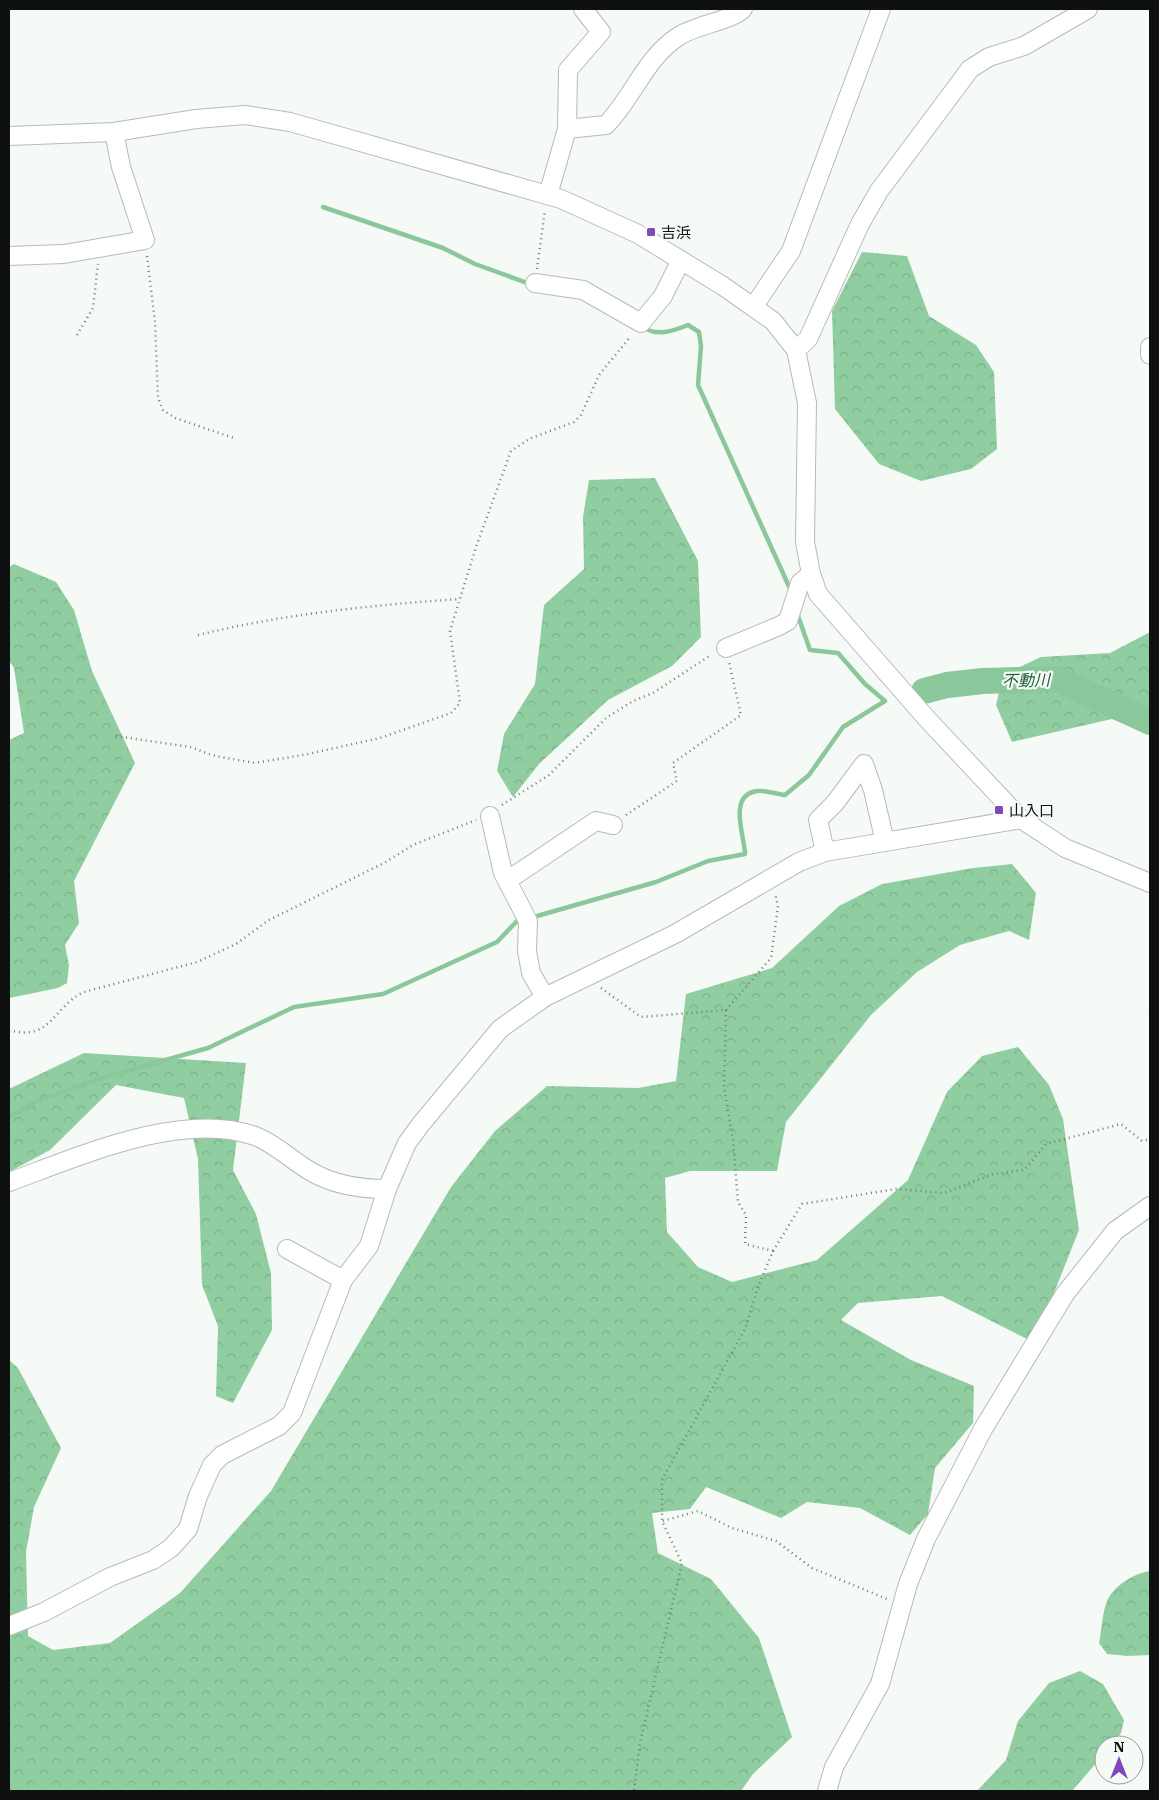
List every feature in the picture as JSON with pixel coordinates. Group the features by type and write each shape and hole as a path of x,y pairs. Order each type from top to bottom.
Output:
{"street":[{"path":"548,195 567,129 568,70 601,32 583,9"},
{"path":"567,129 606,125 622,108 654,56 680,35 742,9"},
{"path":"754,306 791,251 881,9"},
{"path":"796,350 808,339 860,224 879,191 970,69 1056,16 1063,9"},
{"path":"989,58 1024,46 1088,9"},
{"path":"9,136 114,132 196,119 245,115 290,122 548,195 638,234 754,306 773,321 796,350 807,403 805,542 811,574 818,594 928,720 1021,819 1065,848 1150,883"},
{"path":"9,256 64,254 145,240 121,168 114,132"},
{"path":"535,283 583,290 641,324 663,296 681,260"},
{"path":"1150,347 1150,354"},
{"path":"726,648 779,626 788,620 800,583 811,574"},
{"path":"825,852 818,820 835,803 864,764 873,790 885,842"},
{"path":"490,816 503,873 528,922 528,962 531,973 545,997"},
{"path":"9,1626 44,1612 110,1577 153,1560 171,1548 188,1529 198,1496 212,1465 222,1455 279,1426 292,1413 343,1280 369,1246 387,1189 407,1143 500,1028 545,997 676,934 800,862 825,852 1021,819"},
{"path":"508,880 596,821 613,825"},
{"path":"9,1182 125,1141 197,1129 221,1129 255,1136 274,1145 311,1172 348,1186 387,1189"},
{"path":"827,1791 834,1767 880,1684 902,1605 926,1539 983,1429 1060,1302 1115,1231 1150,1206"},
{"path":"287,1249 343,1280"}],"path":[{"path":"535,283 548,195"},
{"path":"145,240 154,313 158,398 163,410 175,418 234,438"},
{"path":"77,335 93,308 100,247"},
{"path":"116,736 190,747 215,756 255,763 308,754 380,738 452,713 460,703 460,692 450,631 510,451 529,439 574,422 581,415 599,375 641,324"},
{"path":"198,635 244,624 379,605 460,599"},
{"path":"9,1030 24,1033 43,1029 74,997 84,992 197,962 236,944 269,920 384,863 413,846 472,821 490,816 498,808 531,789 549,775 606,718 632,702 653,693 691,666 726,648 741,715 673,763 677,781 613,825"},
{"path":"771,879 778,906 771,958 726,1010 724,1087 733,1140 738,1202 746,1215 745,1244 773,1251"},
{"path":"586,977 641,1017 726,1010"},
{"path":"634,1791 640,1744 682,1563 662,1521 662,1480 746,1326 758,1287 773,1251 802,1204 896,1189 944,1193 993,1174 1024,1170 1046,1144 1121,1124 1142,1141 1150,1139"},
{"path":"662,1521 698,1511 732,1528 776,1541 812,1568 902,1605"}],"green space":[{"path":"862,252 907,256 929,316 976,345 994,372 997,449 971,469 921,481 879,464 835,409 832,311"},
{"path":"655,478 698,561 701,637 672,666 608,700 539,764 513,797 497,771 504,734 535,684 544,605 584,569 583,517 589,480"},
{"path":"14,564 56,582 74,610 92,671 135,763 74,881 79,923 65,945 69,965 67,983 58,988 9,998 9,740 24,733 14,668 9,661 9,567"},
{"path":"1150,632 1150,733 1112,719 1012,742 996,705 1003,675 1041,657 1110,653"},
{"path":"1012,864 1036,893 1029,940 1009,931 960,945 917,972 871,1015 786,1122 777,1171 690,1171 665,1178 667,1232 698,1267 732,1282 817,1260 908,1180 947,1092 982,1056 1018,1047 1049,1085 1063,1119 1079,1230 1052,1298 1031,1341 942,1296 858,1303 841,1320 911,1360 974,1386 973,1423 935,1468 928,1514 910,1535 860,1508 807,1502 781,1518 706,1487 690,1509 652,1513 658,1553 711,1579 759,1638 792,1737 753,1774 741,1791 9,1791 9,1360 18,1368 61,1448 34,1507 26,1552 28,1636 53,1650 110,1643 180,1593 271,1491 451,1187 495,1131 547,1086 638,1088 676,1081 686,994 772,968 839,906 882,884 973,868"},
{"path":"84,1053 246,1063 233,1170 256,1214 271,1273 272,1330 233,1403 216,1396 218,1326 202,1285 198,1159 184,1098 116,1085 50,1150 9,1172 9,1089"},
{"path":"1150,1571 1150,1655 1127,1656 1107,1654 1099,1643 1103,1615 1108,1599 1115,1589 1126,1580"},
{"path":"1080,1671 1103,1684 1124,1720 1121,1733 1119,1735 1094,1735 1094,1766 1072,1791 977,1791 1006,1760 1018,1721 1049,1683"}],"waterway":[{"path":"323,207 443,248 475,264 530,284"},
{"path":"643,327 659,332 671,331 688,325 699,332 701,346 698,385 791,591"},
{"path":"530,918 656,882 708,861 745,854 740,818 742,800 748,794 757,791 785,795 809,775 843,727 885,701 865,684 838,653 810,650 797,613"},
{"name":"不動川","path":"924,691 947,685 983,681 1057,679 1150,722"},
{"path":"9,1117 35,1102 95,1080 208,1048 294,1007 383,994 497,942 518,920 522,920"}],"place":[{"name":"吉浜","path":"651,232"},
{"name":"山入口","path":"999,810"}]}
